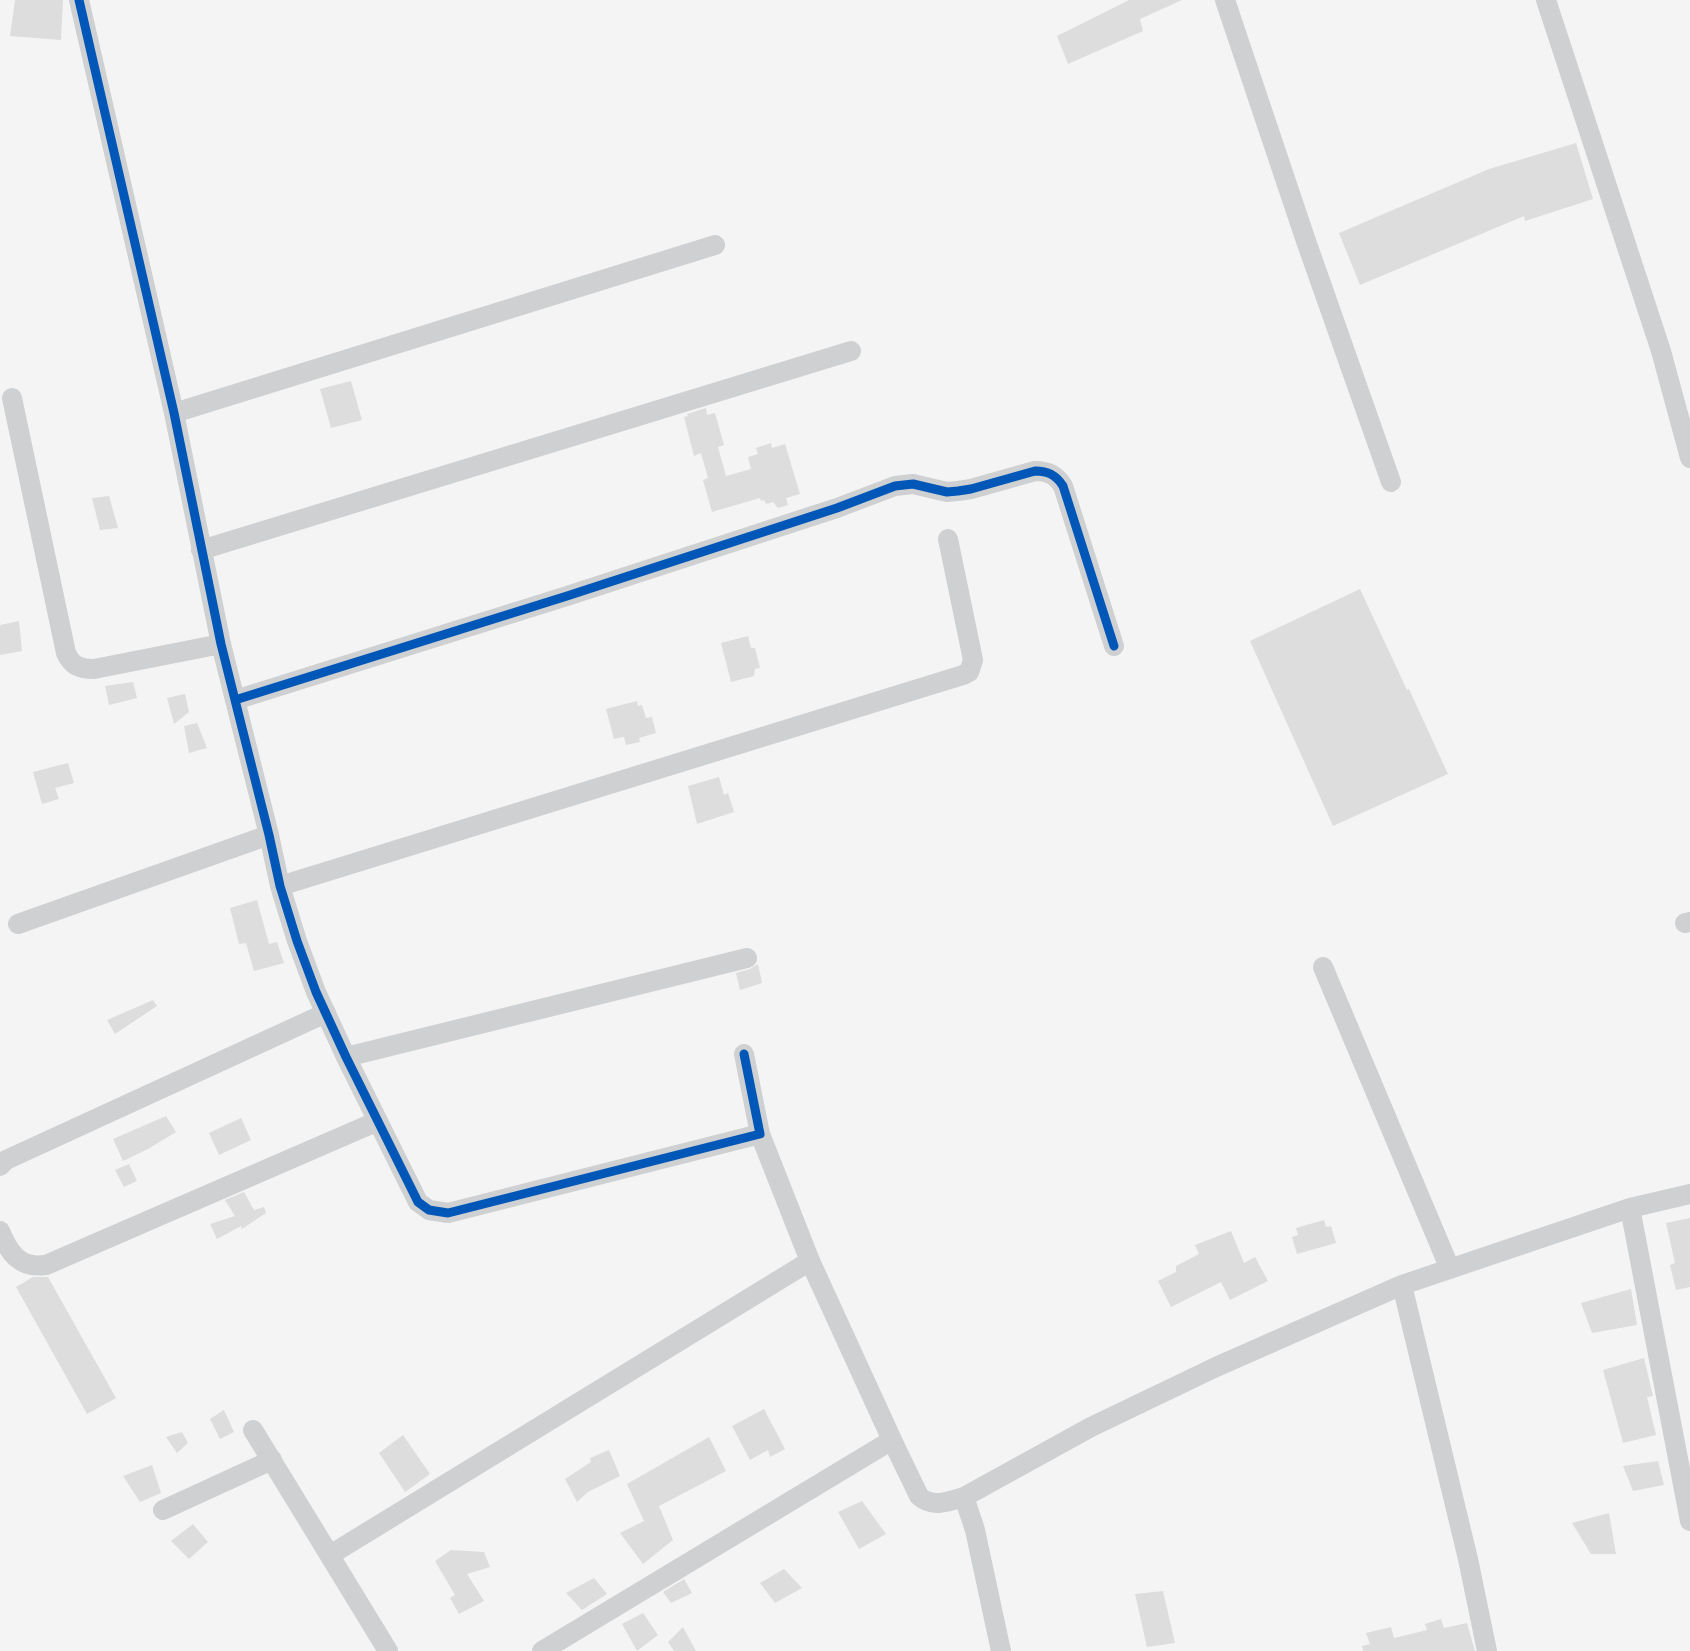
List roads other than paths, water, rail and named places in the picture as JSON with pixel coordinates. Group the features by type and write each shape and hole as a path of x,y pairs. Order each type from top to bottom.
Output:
{"street":[{"path":"79,0 174,413 221,644 280,886 297,941 326,1013 418,1202 429,1210 448,1213 760,1134"},
{"path":"1225,0 1306,241 1391,482"},
{"path":"1546,0 1661,351 1690,458"},
{"path":"174,413 715,245"},
{"path":"201,550 851,351"},
{"path":"12,398 69,660 79,667 94,669 221,644"},
{"path":"235,700 578,593 837,508 895,486 913,484 947,492 971,489 1035,471 1046,471 1052,474 1063,486 1114,646"},
{"path":"280,886 969,672 973,660 948,539"},
{"path":"18,924 269,834"},
{"path":"346,1057 747,958"},
{"path":"1323,967 1450,1269"},
{"path":"0,1166 6,1160 326,1013"},
{"path":"744,1054 760,1134 810,1261 919,1496 924,1501 935,1504 964,1497 1091,1427 1195,1377 1402,1285 1630,1208 1690,1194"},
{"path":"0,1231 17,1260 31,1266 46,1265 378,1121"},
{"path":"1630,1208 1690,1521"},
{"path":"330,1555 810,1261"},
{"path":"1402,1285 1468,1559 1487,1651"},
{"path":"253,1430 388,1651"},
{"path":"542,1651 892,1440"},
{"path":"163,1510 272,1460"},
{"path":"964,1497 975,1530 1001,1651"}]}
